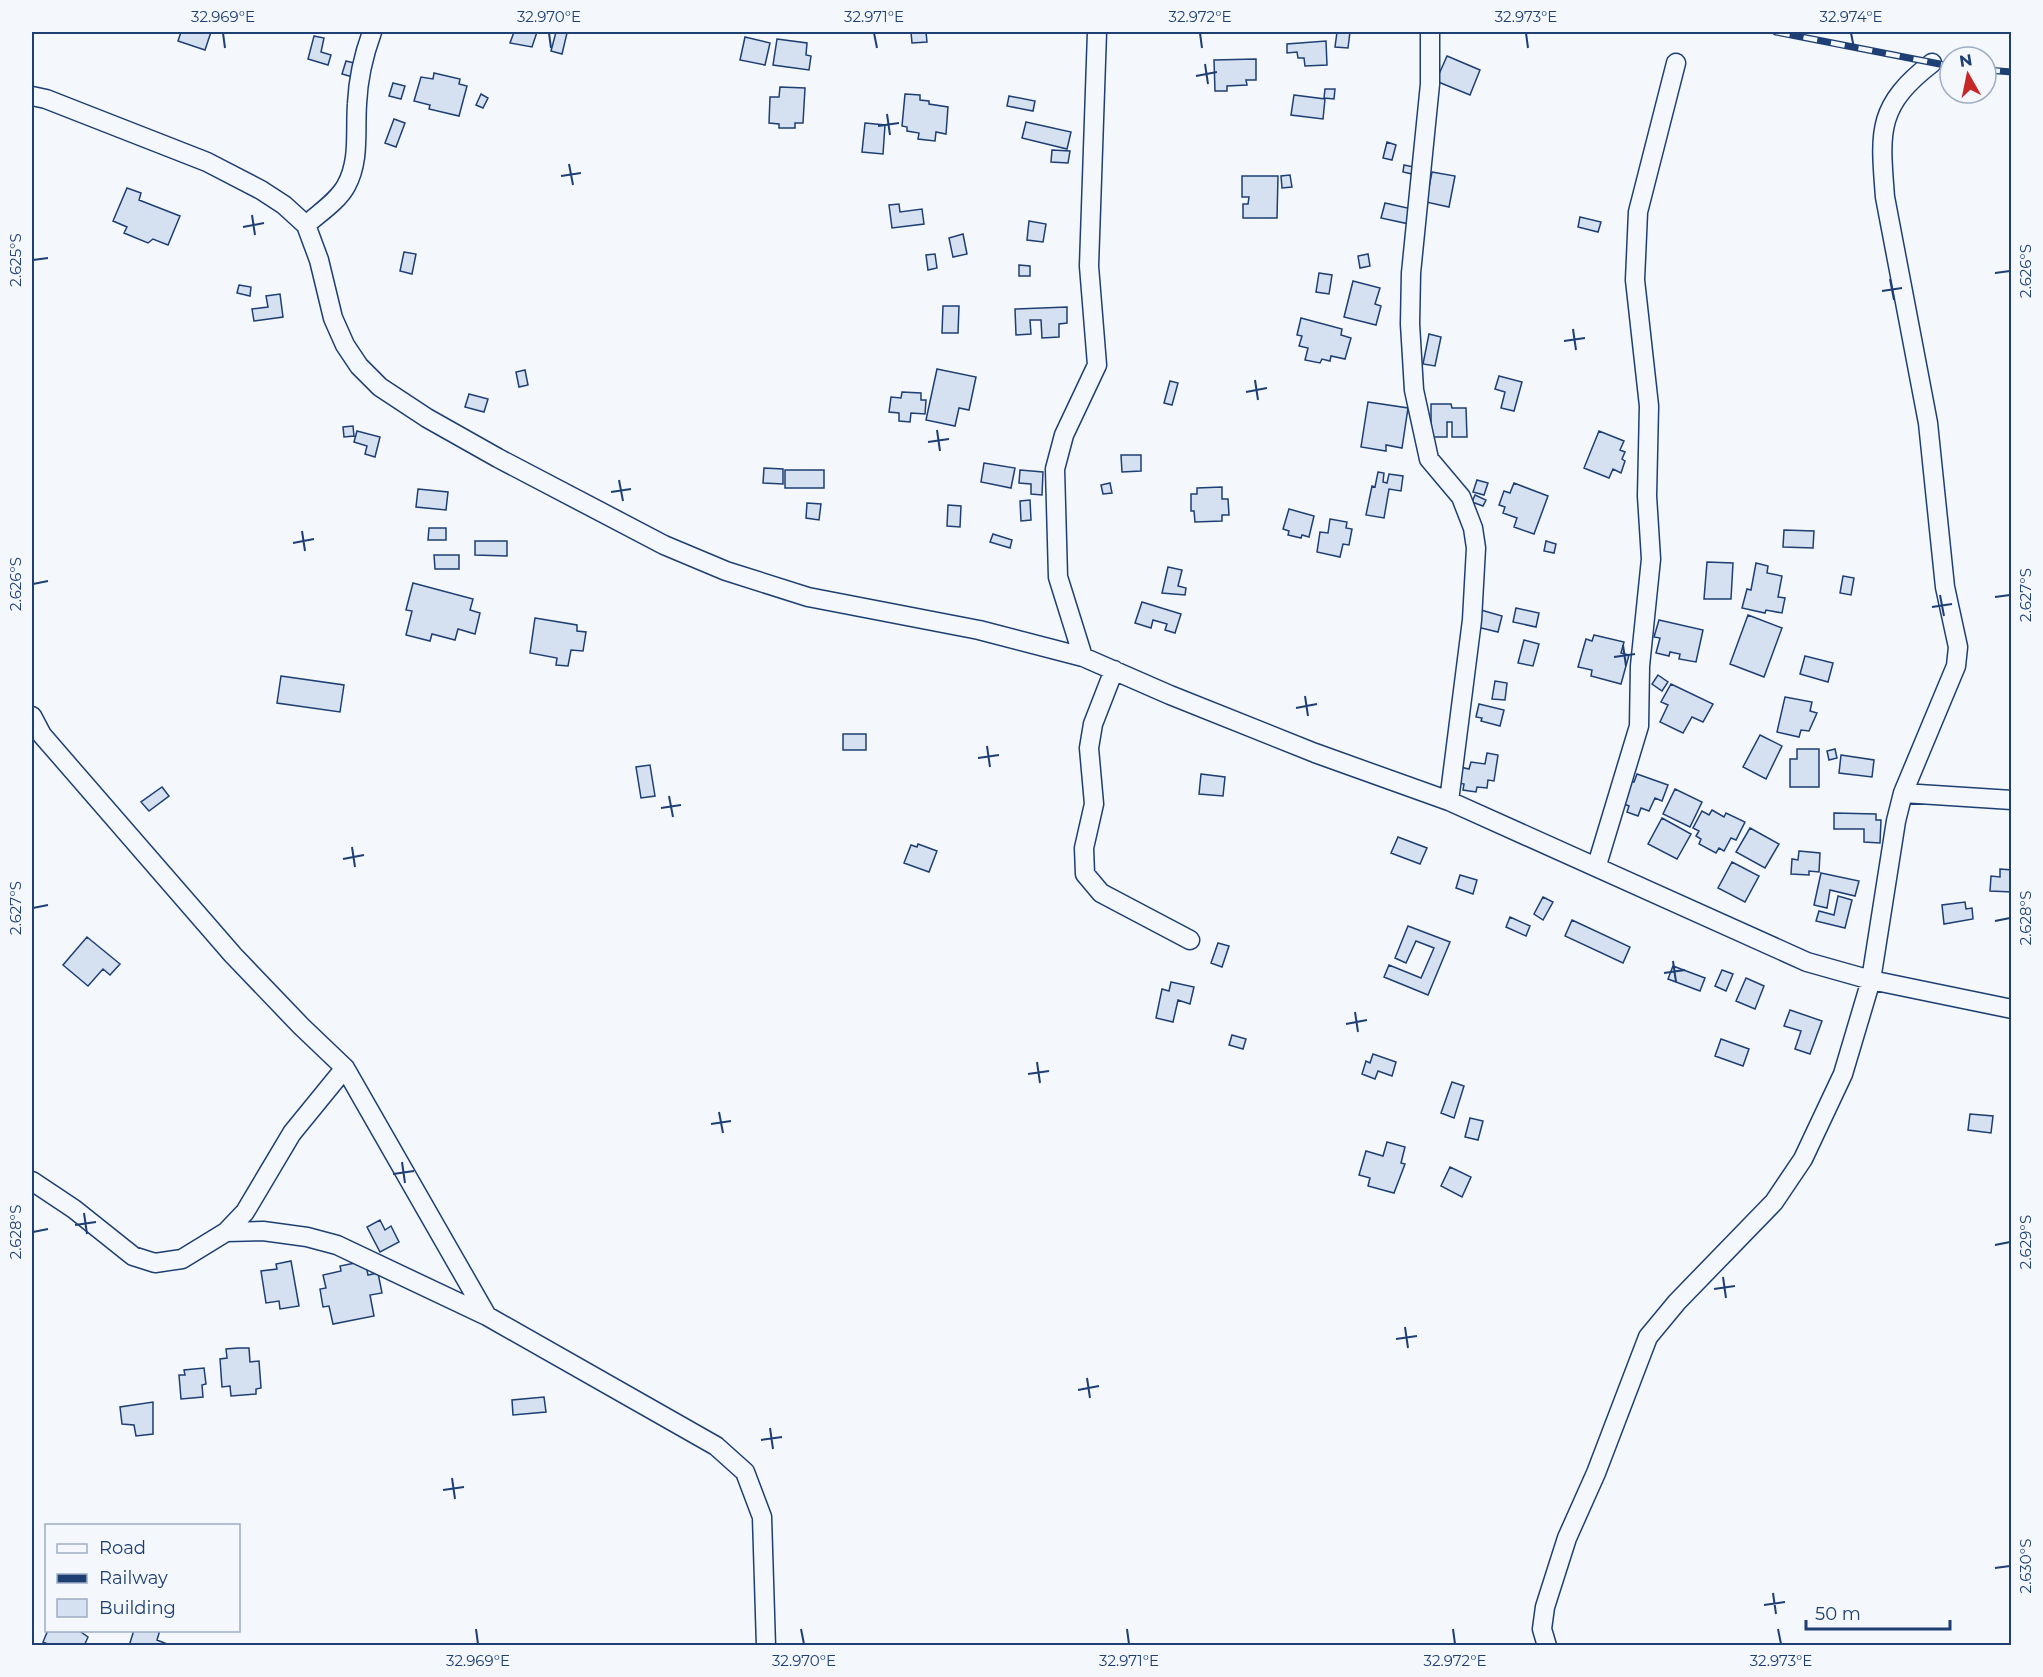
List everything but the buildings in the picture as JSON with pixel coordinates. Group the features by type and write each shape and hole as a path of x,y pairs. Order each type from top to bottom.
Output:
{"street":[{"path":"306,225 333,202 345,188 351,174 355,161 357,102 372,32"},
{"path":"1083,657 1058,577 1055,469 1064,435 1097,365 1089,266 1097,32"},
{"path":"1430,32 1430,84 1411,273 1410,324 1414,390 1429,459 1461,497 1473,528 1476,548 1472,620 1449,801"},
{"path":"1596,865 1639,726 1640,666 1651,560 1647,496 1649,406 1635,280 1638,212 1676,63"},
{"path":"1546,1646 1542,1629 1545,1607 1567,1538 1596,1473 1648,1337 1677,1302 1774,1202 1803,1160 1843,1074 1871,980 1903,793 1925,735 1950,684 1956,666 1958,647 1945,587 1928,423 1885,197 1882,161 1882,129 1891,105 1909,81 1932,63"},
{"path":"32,96 46,99 207,162 261,190 306,225 320,260 333,318 345,345 359,366 381,387 427,418 498,458 664,545 726,572 808,597 979,630 1083,657 1315,753 1449,801 1471,813 1596,865 1740,934 1807,962 1871,980 2012,1009"},
{"path":"1114,670 1093,724 1089,748 1094,804 1084,848 1085,874 1101,893 1190,940"},
{"path":"32,716 42,735 233,955 345,1068 487,1316"},
{"path":"1903,793 2012,800"},
{"path":"32,1180 74,1209 133,1256 155,1263 182,1259 226,1232 246,1212 292,1133 345,1068"},
{"path":"226,1232 263,1231 307,1237 337,1245 487,1316 683,1425 716,1446 745,1472 762,1517 766,1646"}],"railway":[{"path":"1776,32 1938,64"},
{"path":"1998,71 2012,72"}]}
